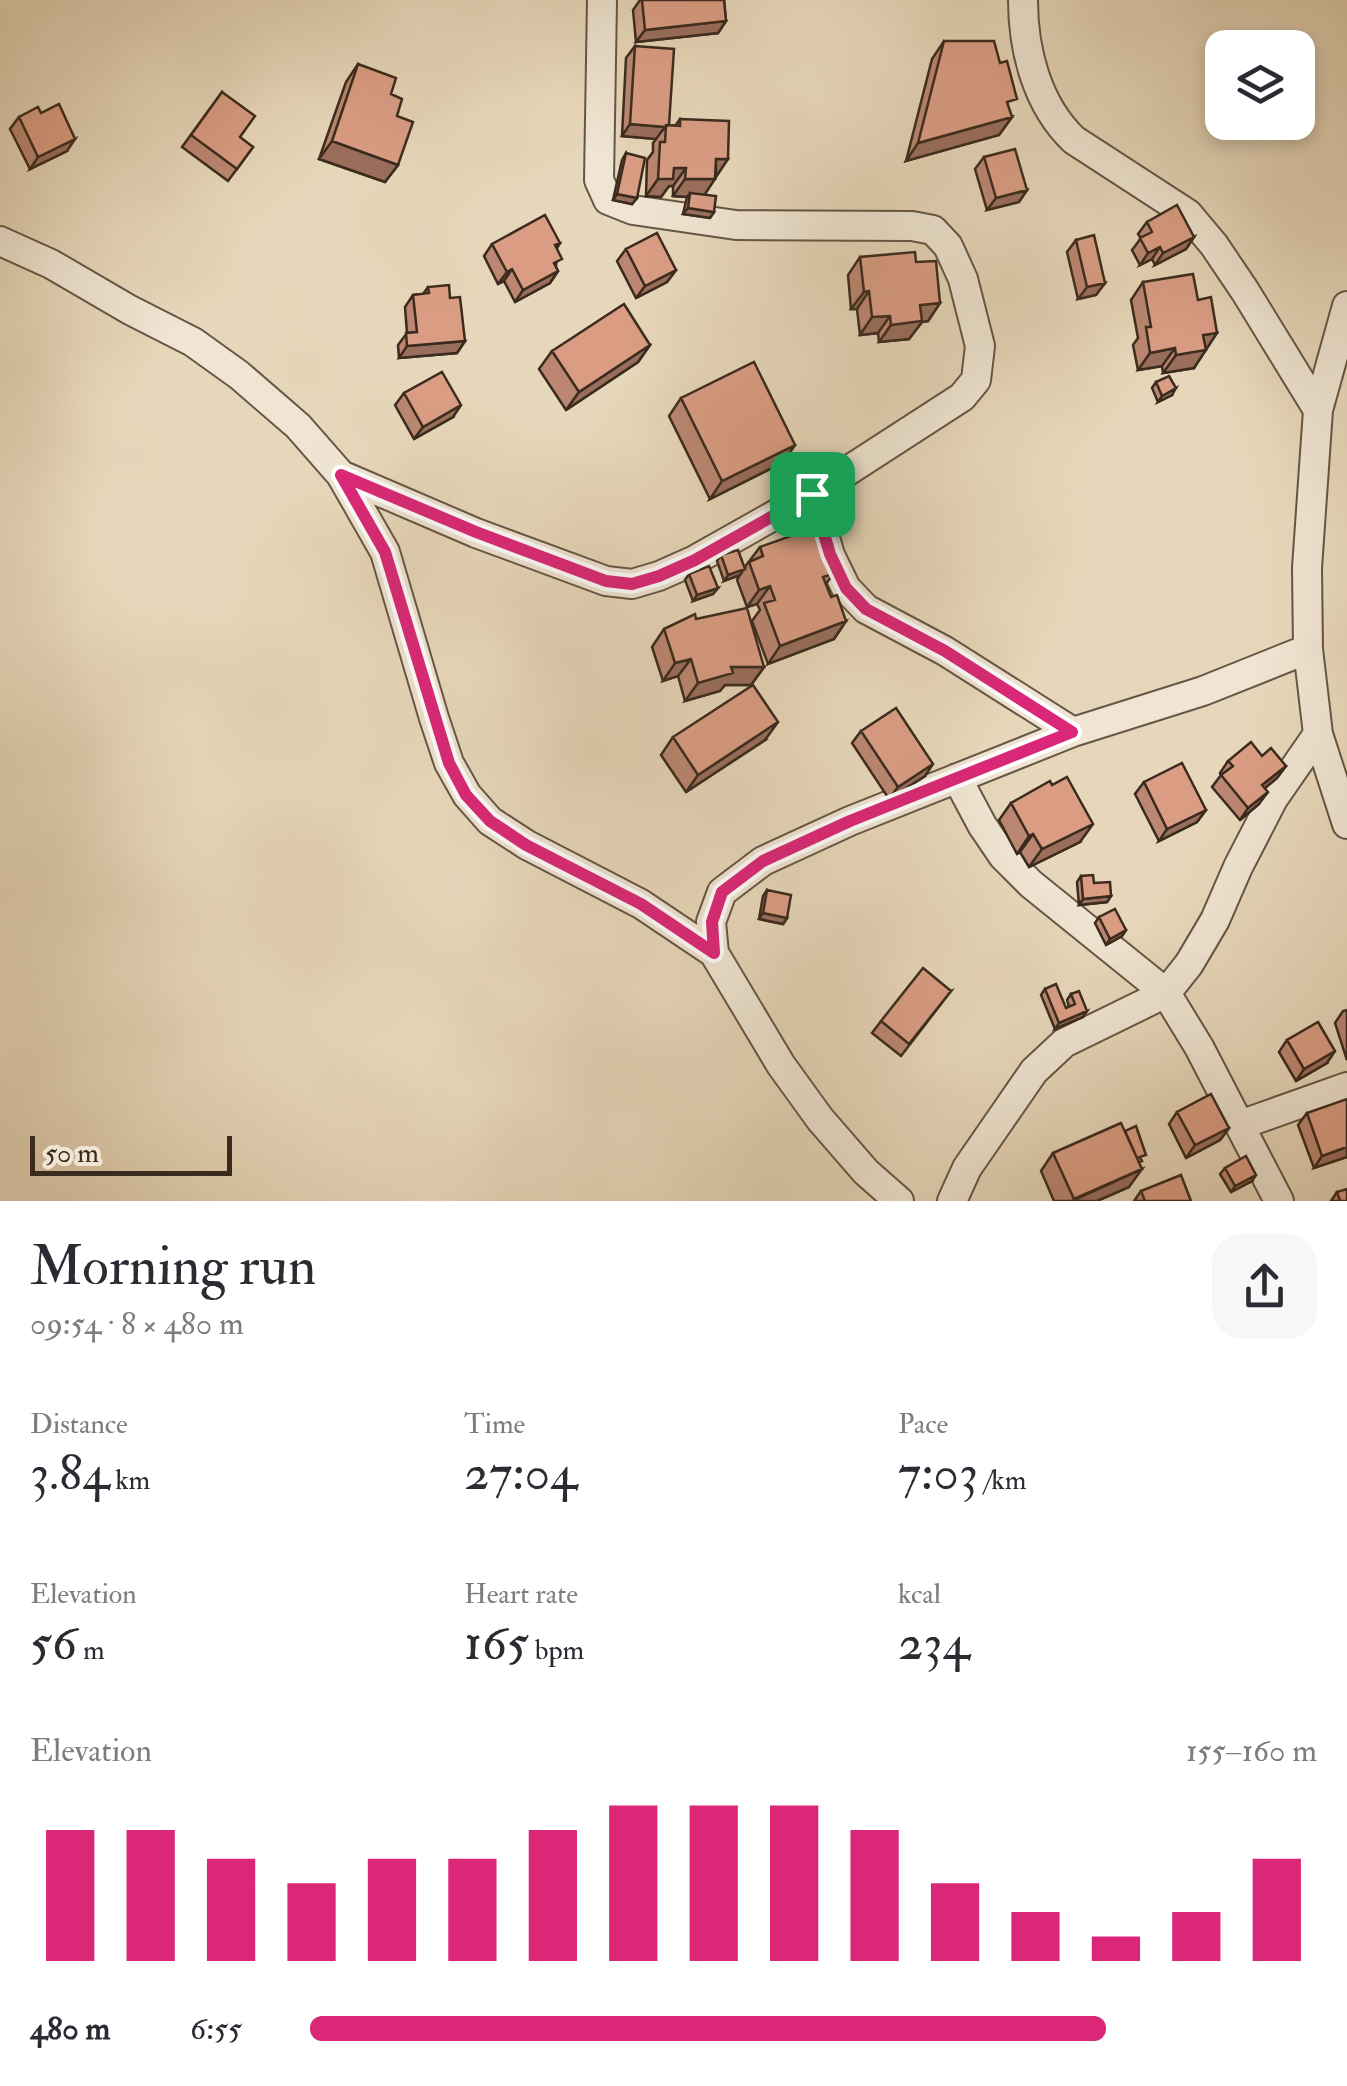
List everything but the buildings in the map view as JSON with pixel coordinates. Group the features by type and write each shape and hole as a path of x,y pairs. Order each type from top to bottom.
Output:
{"street":[{"path":"341,475 606,581 632,584 695,560 812,494 962,396 976,380 980,346 962,279 948,246 933,230 912,226 736,225 633,210 608,200 599,180 602,0"},
{"path":"1023,0 1031,62 1059,126 1074,140 1188,214 1245,291 1318,410"},
{"path":"0,241 51,264 193,342 239,374 298,426 341,475 385,552 449,763 466,795 490,821 526,845 641,904 714,953 780,1065 820,1119 866,1172 899,1201"},
{"path":"1347,306 1318,410 1307,568 1308,649 1318,734 1347,824"},
{"path":"812,494 830,554 846,588 866,609 945,651 1072,732"},
{"path":"714,953 712,922 722,892 763,861 850,821 1072,732 1203,691 1308,649"},
{"path":"952,1201 966,1168 1034,1071 1064,1043 1166,993 1215,920 1273,798 1318,734"},
{"path":"957,778 1002,856 1166,993 1279,1201"},
{"path":"1240,1125 1347,1087"}],"route":[{"path":"341,475 606,581 632,584 695,560 812,494 830,554 846,588 866,609 945,651 1072,732 850,821 763,861 722,892 712,922 714,953 641,904 526,845 490,821 466,795 449,763 434,718 385,552 341,475"}]}
